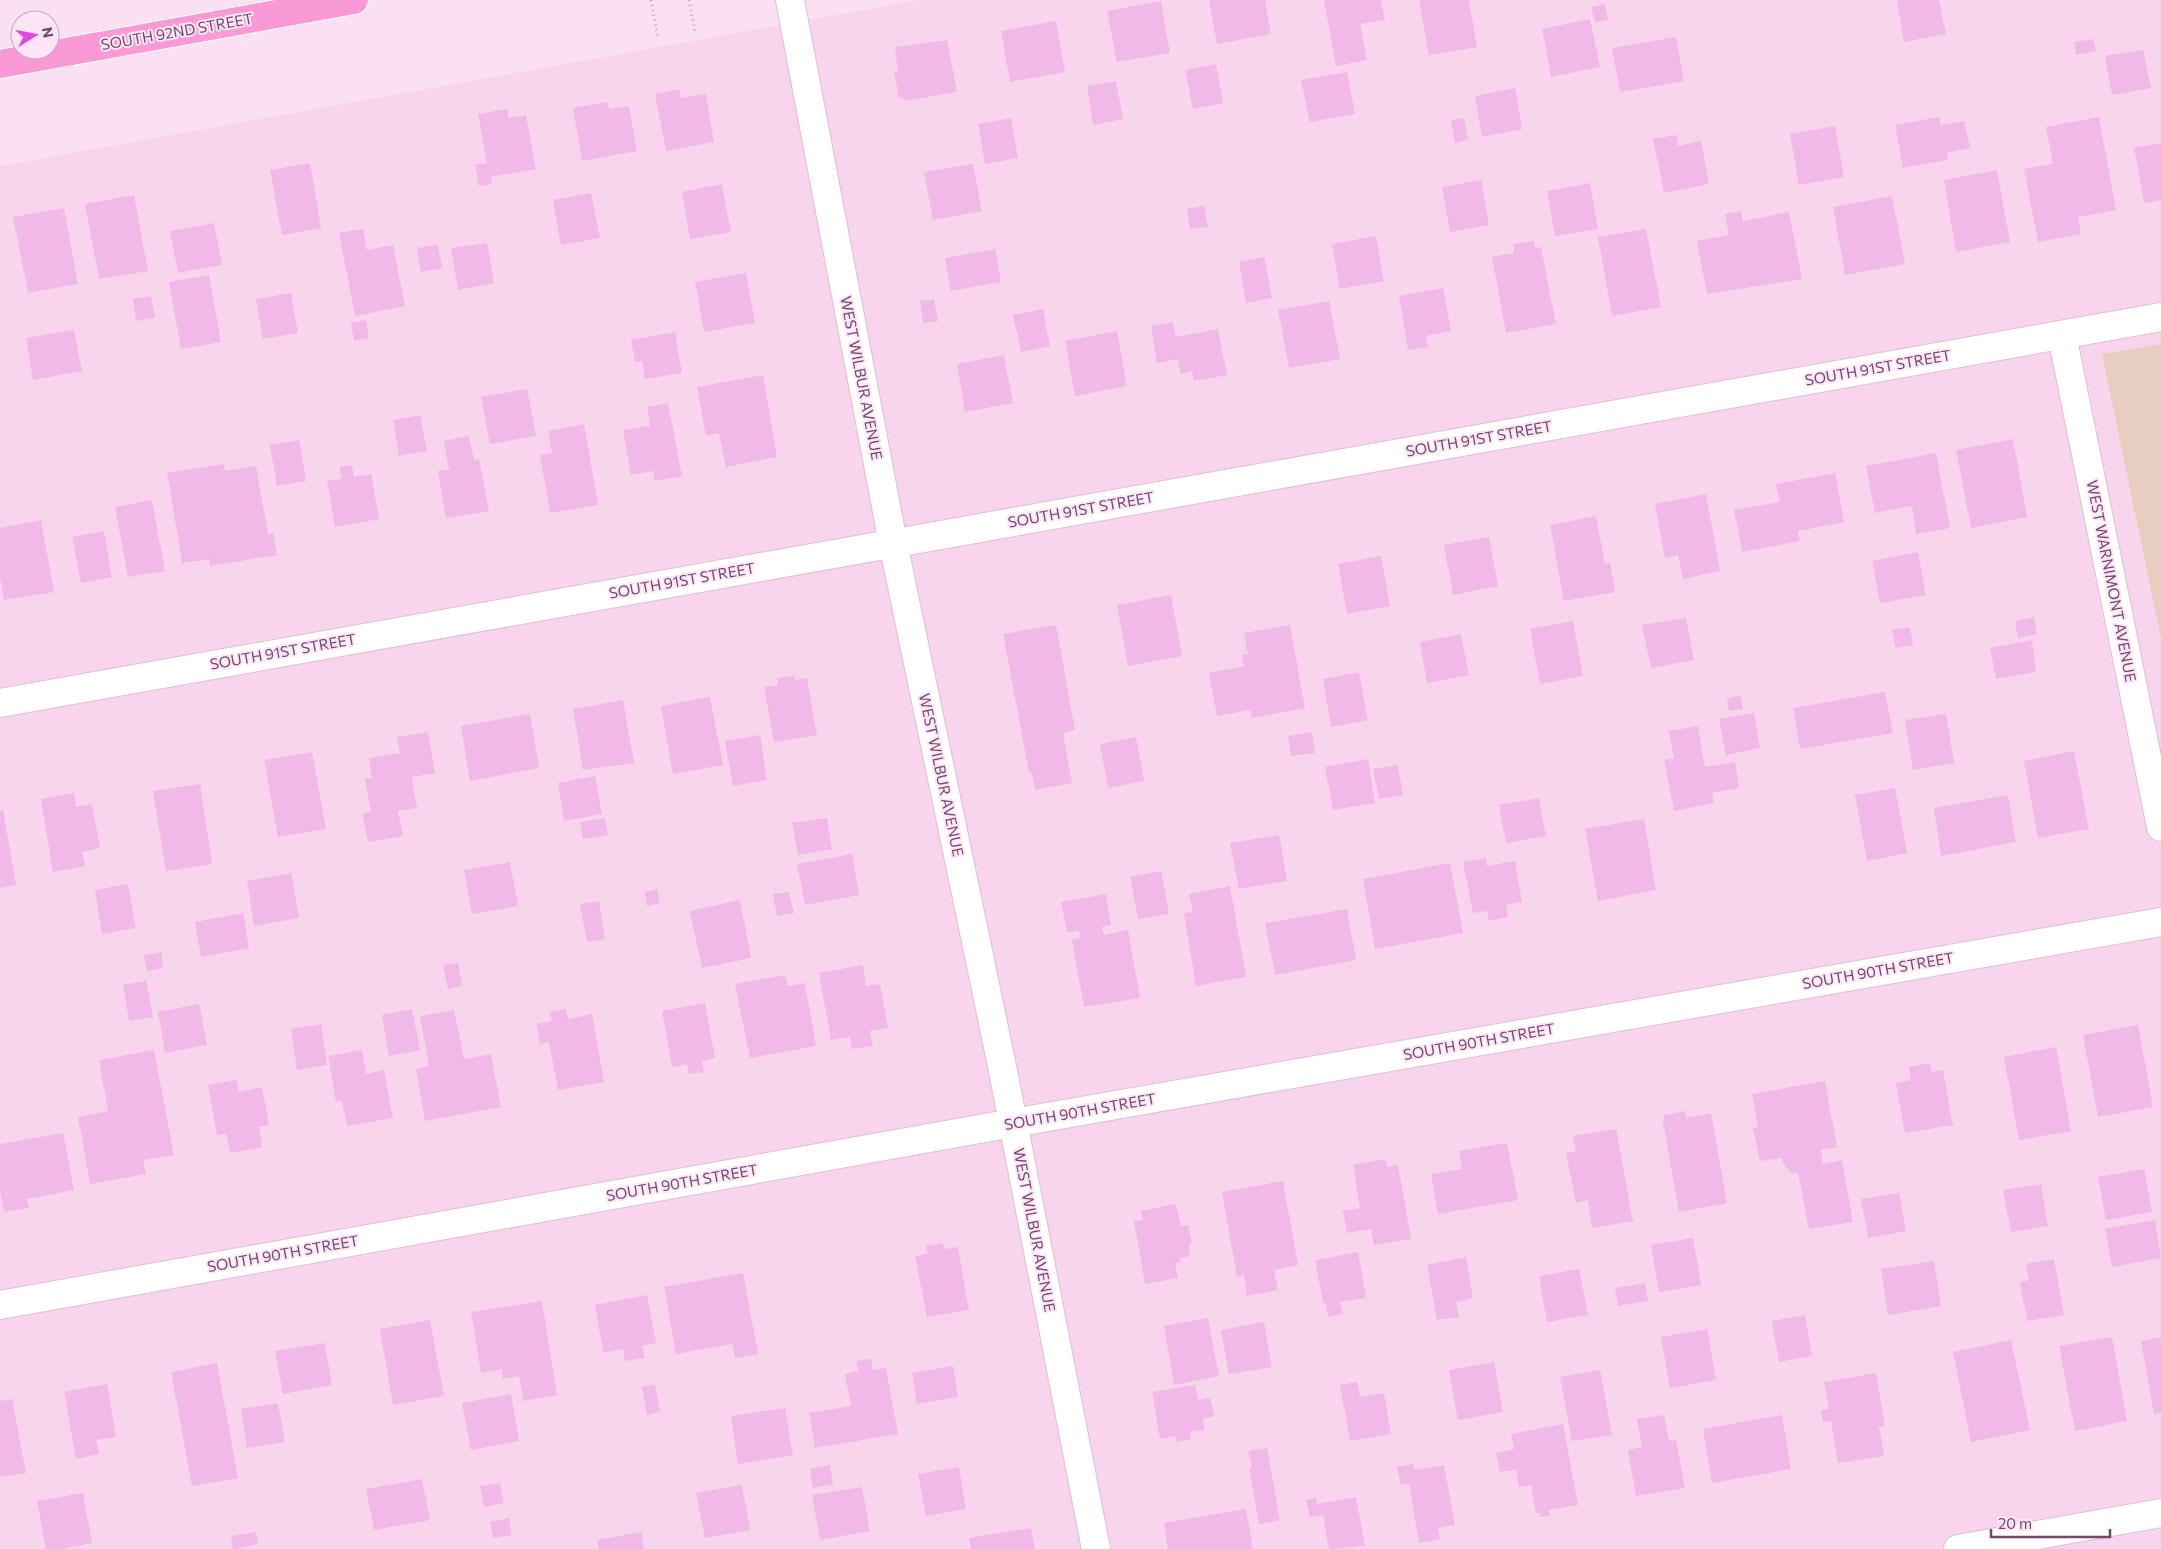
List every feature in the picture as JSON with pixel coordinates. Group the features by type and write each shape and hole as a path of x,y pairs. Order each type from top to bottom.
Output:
{"main road":[{"name":"SOUTH 92ND STREET","path":"0,64 354,0"}],"street":[{"name":"WEST WILBUR AVENUE","path":"790,0 893,544 1013,1123 1096,1549"},
{"name":"SOUTH 91ST STREET","path":"0,703 2161,317"},
{"name":"WEST WARNIMONT AVENUE","path":"2062,335 2161,827"},
{"name":"SOUTH 90TH STREET","path":"0,1305 1013,1123 2161,922"},
{"path":"1958,1549 2161,1513"}],"path":[{"path":"651,0 658,38"},
{"path":"689,0 695,31"}],"shaded area":[{"path":"919,0 2161,0 2161,1549 0,1549 0,166"},
{"path":"2161,344 2161,638 2102,354"}],"building":[{"path":"1209,0 1265,0 1271,34 1217,44"},
{"path":"1324,0 1381,0 1385,20 1360,24 1367,60 1336,66"},
{"path":"1419,0 1469,0 1477,47 1429,55"},
{"path":"1897,0 1939,0 1946,34 1904,42"},
{"path":"1161,1 1170,53 1117,62 1107,11"},
{"path":"1605,4 1608,20 1595,22 1591,7"},
{"path":"1590,19 1600,67 1551,77 1542,29"},
{"path":"1056,21 1065,72 1010,82 1001,31"},
{"path":"1676,37 1684,81 1620,92 1612,48"},
{"path":"2093,39 2096,51 2076,55 2074,42"},
{"path":"947,40 957,92 904,101 903,97 899,98 894,72 898,71 896,47"},
{"path":"2143,50 2151,88 2112,95 2105,56"},
{"path":"1216,64 1223,103 1193,109 1185,70"},
{"path":"1347,72 1355,114 1310,122 1301,80"},
{"path":"1116,81 1123,119 1093,125 1087,86"},
{"path":"1515,88 1522,129 1482,137 1475,96"},
{"path":"679,89 681,98 706,94 714,142 666,151 655,94"},
{"path":"608,102 609,109 629,106 637,151 582,161 573,108"},
{"path":"507,109 509,118 526,115 536,169 491,177 492,184 479,186 475,165 487,163 478,114"},
{"path":"1939,117 1941,125 1964,121 1970,148 1947,153 1948,160 1903,168 1895,125"},
{"path":"2099,117 2116,210 2078,217 2081,234 2038,242 2024,169 2053,164 2046,127"},
{"path":"1011,118 1018,158 985,164 978,124"},
{"path":"1464,118 1468,140 1455,143 1451,120"},
{"path":"1835,126 1844,177 1799,185 1790,134"},
{"path":"1676,135 1678,146 1701,141 1709,184 1664,193 1653,139"},
{"path":"2161,143 2161,200 2144,203 2134,148"},
{"path":"310,163 321,228 282,235 270,170"},
{"path":"973,164 982,211 933,220 924,172"},
{"path":"1997,170 2010,242 1956,252 1944,180"},
{"path":"1481,180 1489,225 1450,232 1442,187"},
{"path":"1590,183 1598,229 1555,236 1547,191"},
{"path":"722,184 731,232 690,239 682,192"},
{"path":"591,193 600,238 561,245 553,200"},
{"path":"134,195 148,271 99,279 85,204"},
{"path":"1892,196 1905,264 1845,275 1833,207"},
{"path":"1204,206 1208,227 1190,229 1187,209"},
{"path":"64,208 78,284 28,293 13,217"},
{"path":"1741,211 1743,221 1789,212 1802,279 1707,294 1697,241 1729,235 1725,214"},
{"path":"214,223 222,265 178,273 170,231"},
{"path":"363,229 367,250 393,245 405,306 355,316 339,233"},
{"path":"1646,229 1661,307 1612,316 1598,237"},
{"path":"1376,236 1384,281 1340,289 1332,244"},
{"path":"1534,241 1535,248 1541,247 1556,324 1506,333 1492,257 1514,253 1513,244"},
{"path":"487,243 494,283 458,290 451,248"},
{"path":"438,245 442,268 421,272 417,248"},
{"path":"995,249 1001,282 951,291 945,258"},
{"path":"1264,257 1272,298 1246,303 1239,262"},
{"path":"746,273 755,323 704,332 695,282"},
{"path":"209,275 221,342 181,349 169,282"},
{"path":"1443,288 1451,331 1426,336 1428,347 1408,350 1399,296"},
{"path":"291,293 298,333 263,339 256,299"},
{"path":"151,296 155,318 136,321 133,299"},
{"path":"934,299 938,321 923,323 920,301"},
{"path":"1329,301 1340,359 1289,368 1278,310"},
{"path":"1043,309 1050,346 1021,352 1013,315"},
{"path":"366,320 369,338 354,341 351,323"},
{"path":"1173,322 1176,337 1218,329 1227,375 1194,381 1192,371 1181,374 1178,359 1157,363 1151,326"},
{"path":"74,330 82,371 33,380 26,338"},
{"path":"1117,331 1127,386 1075,396 1065,341"},
{"path":"675,332 682,373 645,379 642,361 635,362 631,340"},
{"path":"1004,355 1013,403 965,412 957,364"},
{"path":"763,375 777,457 726,467 719,433 706,436 697,387"},
{"path":"527,389 536,436 490,444 481,397"},
{"path":"668,403 682,476 655,481 653,471 631,475 623,430 650,426 647,407"},
{"path":"420,415 427,451 399,456 393,420"},
{"path":"584,424 598,505 550,513 540,455 552,453 548,431"},
{"path":"469,436 474,460 479,459 489,511 446,518 438,471 449,469 444,441"},
{"path":"2013,439 2027,517 1971,528 1956,450"},
{"path":"299,440 306,481 277,486 270,445"},
{"path":"1936,453 1950,528 1916,534 1912,506 1875,513 1866,466"},
{"path":"224,464 225,471 256,466 268,534 273,533 277,555 210,566 209,559 182,563 167,473"},
{"path":"352,465 354,477 371,474 379,519 335,527 327,481 341,479 340,467"},
{"path":"1835,473 1844,522 1798,531 1800,541 1742,552 1734,510 1780,502 1776,484"},
{"path":"1706,494 1720,571 1683,579 1678,555 1665,558 1655,504"},
{"path":"152,500 165,571 128,577 115,507"},
{"path":"1596,516 1605,564 1610,563 1615,592 1564,601 1550,525"},
{"path":"41,520 54,592 4,600 0,577 0,528"},
{"path":"104,531 112,577 81,583 72,537"},
{"path":"1489,537 1498,586 1453,595 1444,545"},
{"path":"1918,552 1926,595 1880,603 1872,561"},
{"path":"1381,556 1390,606 1347,614 1338,564"},
{"path":"1171,595 1182,656 1128,666 1117,605"},
{"path":"2034,617 2037,634 2018,638 2015,621"},
{"path":"1686,618 1694,660 1651,668 1642,625"},
{"path":"1573,621 1583,676 1540,684 1530,629"},
{"path":"1056,625 1075,730 1063,733 1072,783 1035,790 1032,773 1029,773 1003,634"},
{"path":"1290,625 1305,708 1252,718 1250,710 1217,716 1209,673 1244,666 1242,655 1248,654 1244,633"},
{"path":"1910,627 1913,645 1896,648 1892,630"},
{"path":"1461,634 1469,675 1427,683 1420,642"},
{"path":"2032,640 2036,672 1996,679 1990,648"},
{"path":"1359,672 1368,720 1331,727 1323,679"},
{"path":"794,676 795,680 807,678 817,735 774,742 764,687 778,685 777,678"},
{"path":"1885,692 1893,733 1800,749 1793,708"},
{"path":"1740,695 1743,709 1729,711 1727,698"},
{"path":"710,697 723,765 673,774 661,706"},
{"path":"623,700 634,763 583,770 573,709"},
{"path":"1754,713 1760,748 1726,755 1719,719"},
{"path":"530,714 539,768 470,781 461,726"},
{"path":"1946,714 1954,763 1913,770 1905,720"},
{"path":"1698,726 1705,767 1735,762 1739,788 1712,793 1714,803 1674,811 1664,760 1674,758 1669,731"},
{"path":"428,732 435,773 412,777 417,808 398,811 403,836 368,842 362,814 371,812 365,779 372,778 369,758 400,753 397,737"},
{"path":"1312,732 1315,753 1291,756 1288,736"},
{"path":"760,735 767,780 733,786 725,741"},
{"path":"1136,737 1144,781 1108,788 1100,744"},
{"path":"2074,751 2089,829 2038,838 2024,761"},
{"path":"312,752 326,829 278,837 264,760"},
{"path":"1368,759 1375,803 1333,810 1325,767"},
{"path":"1398,765 1403,795 1379,799 1373,769"},
{"path":"595,776 602,814 564,821 558,783"},
{"path":"200,784 212,864 166,871 153,791"},
{"path":"1895,788 1907,853 1867,861 1855,795"},
{"path":"74,793 76,807 92,804 100,848 82,852 85,866 53,872 41,799"},
{"path":"2008,795 2016,842 1941,856 1934,808"},
{"path":"1539,798 1546,836 1506,843 1499,805"},
{"path":"3,810 16,885 0,888 0,811"},
{"path":"605,818 608,835 583,839 580,822"},
{"path":"827,818 832,849 798,855 792,823"},
{"path":"1644,819 1656,890 1598,901 1585,829"},
{"path":"1279,835 1287,881 1239,889 1230,843"},
{"path":"852,854 859,895 805,905 797,864"},
{"path":"1486,858 1487,866 1515,861 1522,902 1506,905 1508,917 1489,921 1487,911 1473,913 1463,862"},
{"path":"510,862 518,906 472,914 464,870"},
{"path":"1450,863 1463,933 1375,949 1363,879"},
{"path":"1161,871 1169,914 1138,919 1130,877"},
{"path":"291,873 299,918 254,926 247,881"},
{"path":"128,884 136,928 102,934 95,890"},
{"path":"1230,886 1246,977 1196,986 1184,913 1193,912 1189,894"},
{"path":"657,889 660,903 647,906 645,892"},
{"path":"789,892 794,913 777,916 773,894"},
{"path":"1106,894 1111,925 1102,927 1104,935 1128,930 1140,998 1084,1007 1072,940 1080,938 1079,931 1067,932 1061,902"},
{"path":"740,900 751,958 702,968 690,911"},
{"path":"599,901 605,939 587,942 580,904"},
{"path":"1347,909 1356,960 1275,975 1265,923"},
{"path":"243,913 249,948 201,957 195,922"},
{"path":"161,952 163,968 147,971 144,955"},
{"path":"458,963 462,986 448,989 443,965"},
{"path":"863,965 866,986 880,984 888,1028 870,1031 873,1046 852,1049 850,1037 831,1040 819,973"},
{"path":"785,975 788,986 805,983 816,1046 750,1058 735,984"},
{"path":"146,981 153,1017 129,1021 123,985"},
{"path":"705,1003 715,1058 702,1061 704,1072 689,1074 687,1064 672,1067 662,1011"},
{"path":"199,1004 207,1045 165,1053 158,1012"},
{"path":"412,1009 420,1050 389,1056 382,1015"},
{"path":"566,1009 568,1019 592,1014 604,1082 558,1090 549,1042 540,1044 536,1024 552,1021 550,1012"},
{"path":"454,1010 464,1059 491,1054 501,1107 425,1121 416,1069 429,1066 420,1016"},
{"path":"321,1024 327,1065 297,1070 291,1029"},
{"path":"2138,1025 2153,1107 2098,1117 2083,1035"},
{"path":"2056,1047 2071,1131 2019,1140 2004,1057"},
{"path":"154,1050 174,1155 143,1160 146,1174 90,1184 78,1117 108,1111 99,1060"},
{"path":"362,1050 366,1074 384,1070 393,1118 347,1126 342,1101 336,1102 328,1056"},
{"path":"1930,1063 1932,1072 1943,1070 1953,1125 1905,1133 1896,1083 1911,1080 1909,1067"},
{"path":"237,1080 239,1092 262,1087 269,1125 259,1127 262,1147 230,1153 226,1134 217,1135 208,1085"},
{"path":"1825,1081 1837,1147 1821,1150 1823,1164 1842,1160 1853,1222 1809,1229 1798,1173 1793,1174 1785,1166 1781,1158 1760,1161 1753,1128 1758,1127 1752,1094"},
{"path":"1685,1111 1686,1118 1711,1113 1727,1203 1679,1212 1663,1122 1664,1115"},
{"path":"1616,1129 1633,1221 1592,1228 1588,1200 1576,1203 1566,1153 1576,1151 1573,1136"},
{"path":"63,1133 74,1190 27,1199 29,1208 4,1212 0,1192 0,1144"},
{"path":"1507,1143 1518,1200 1438,1214 1431,1174 1462,1169 1459,1151"},
{"path":"1385,1159 1387,1167 1398,1165 1411,1239 1374,1245 1371,1229 1347,1233 1343,1211 1360,1208 1353,1165"},
{"path":"2144,1169 2152,1212 2106,1220 2098,1177"},
{"path":"1283,1181 1298,1265 1274,1270 1278,1290 1247,1296 1244,1275 1237,1277 1222,1192"},
{"path":"2041,1184 2048,1226 2011,1232 2003,1190"},
{"path":"1899,1193 1906,1231 1868,1238 1861,1199"},
{"path":"1176,1204 1181,1226 1188,1225 1192,1243 1189,1243 1190,1256 1180,1258 1181,1262 1175,1263 1178,1278 1145,1284 1134,1221 1143,1220 1141,1211"},
{"path":"2155,1220 2161,1258 2112,1267 2105,1229"},
{"path":"1693,1238 1701,1285 1659,1292 1651,1245"},
{"path":"943,1243 944,1249 958,1247 969,1310 927,1317 915,1256 928,1254 926,1246"},
{"path":"1358,1252 1366,1298 1340,1302 1343,1314 1328,1317 1326,1303 1323,1303 1315,1260"},
{"path":"1466,1257 1473,1298 1456,1302 1459,1317 1437,1320 1427,1265"},
{"path":"2054,1259 2064,1315 2027,1321 2020,1282 2029,1280 2026,1264"},
{"path":"1934,1261 1941,1306 1888,1315 1881,1269"},
{"path":"1579,1269 1588,1315 1547,1322 1539,1276"},
{"path":"743,1273 758,1354 735,1358 732,1344 676,1354 664,1287"},
{"path":"1645,1283 1648,1301 1618,1306 1615,1288"},
{"path":"647,1295 656,1343 642,1346 645,1358 625,1361 623,1349 603,1353 595,1305"},
{"path":"542,1301 557,1395 523,1401 519,1376 503,1379 502,1369 481,1373 471,1312"},
{"path":"1805,1315 1812,1356 1779,1362 1772,1321"},
{"path":"1208,1318 1219,1376 1174,1385 1164,1326"},
{"path":"430,1320 444,1396 393,1405 380,1329"},
{"path":"1264,1322 1272,1367 1229,1374 1221,1330"},
{"path":"1707,1329 1716,1380 1670,1388 1661,1337"},
{"path":"2112,1337 2127,1421 2075,1431 2059,1346"},
{"path":"2161,1337 2161,1413 2154,1414 2141,1341"},
{"path":"2011,1340 2030,1430 1971,1442 1953,1352"},
{"path":"325,1343 332,1385 283,1394 275,1351"},
{"path":"871,1359 873,1370 886,1368 898,1434 815,1448 809,1413 851,1406 845,1374 858,1371 856,1361"},
{"path":"1494,1362 1503,1412 1458,1420 1449,1370"},
{"path":"217,1363 238,1478 192,1486 171,1372"},
{"path":"953,1366 958,1397 917,1404 912,1373"},
{"path":"1600,1370 1612,1435 1572,1441 1560,1377"},
{"path":"1876,1373 1885,1426 1879,1427 1884,1456 1838,1463 1831,1421 1823,1422 1821,1410 1829,1409 1824,1382"},
{"path":"1357,1382 1360,1397 1384,1393 1391,1434 1350,1441 1340,1385"},
{"path":"107,1384 116,1437 96,1440 99,1454 76,1459 64,1392"},
{"path":"655,1384 660,1412 647,1415 642,1387"},
{"path":"1195,1385 1198,1400 1210,1398 1214,1416 1203,1419 1204,1430 1190,1432 1191,1439 1177,1442 1176,1436 1160,1439 1152,1392"},
{"path":"511,1394 519,1441 471,1450 462,1403"},
{"path":"12,1399 26,1473 0,1477 0,1401"},
{"path":"278,1403 285,1442 247,1448 241,1409"},
{"path":"785,1408 793,1455 738,1464 731,1416"},
{"path":"1664,1415 1669,1441 1676,1440 1685,1488 1636,1496 1628,1450 1642,1447 1637,1419"},
{"path":"1782,1415 1791,1469 1712,1483 1703,1429"},
{"path":"1563,1424 1578,1505 1549,1510 1550,1516 1541,1517 1540,1513 1536,1513 1531,1485 1519,1487 1516,1470 1500,1472 1496,1453 1514,1449 1511,1434"},
{"path":"1267,1448 1280,1520 1259,1524 1249,1467 1252,1467 1248,1451"},
{"path":"1413,1464 1415,1470 1444,1465 1455,1525 1438,1528 1440,1539 1419,1543 1409,1484 1401,1485 1397,1467"},
{"path":"830,1465 833,1484 813,1488 810,1469"},
{"path":"959,1467 966,1509 926,1516 918,1474"},
{"path":"422,1479 430,1520 374,1530 366,1489"},
{"path":"500,1483 504,1503 484,1507 480,1486"},
{"path":"742,1485 750,1530 705,1538 696,1493"},
{"path":"862,1487 870,1531 820,1540 812,1495"},
{"path":"83,1493 92,1543 61,1549 46,1549 37,1501"},
{"path":"1356,1497 1365,1546 1329,1549 1323,1515 1310,1517 1306,1500 1316,1498 1317,1504"},
{"path":"1246,1509 1253,1549 1168,1549 1164,1523"},
{"path":"509,1518 512,1535 493,1538 490,1522"},
{"path":"1031,1528 1035,1549 971,1549 969,1538"},
{"path":"256,1532 258,1544 233,1549 231,1536"},
{"path":"641,1532 644,1549 599,1549 597,1540"}]}
